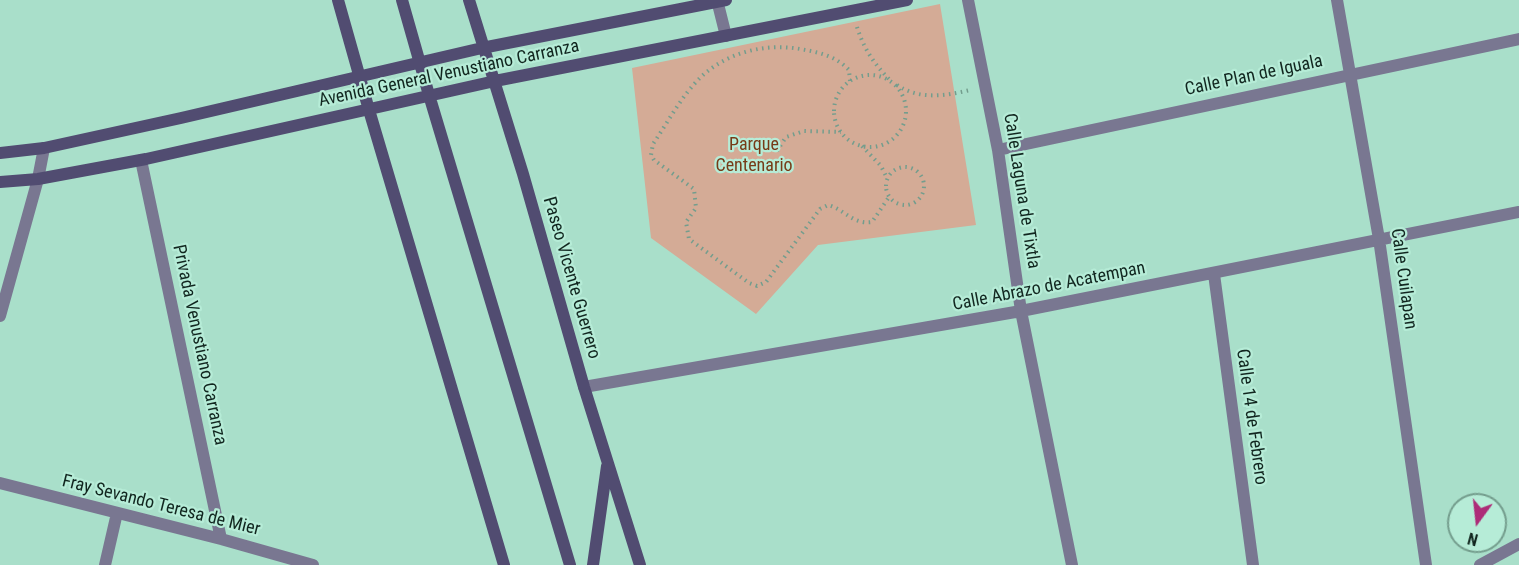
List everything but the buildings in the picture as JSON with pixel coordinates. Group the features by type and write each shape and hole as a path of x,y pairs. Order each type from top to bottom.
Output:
{"main road":[{"path":"338,0 504,565"},
{"path":"402,0 570,565"},
{"name":"Paseo Vicente Guerrero","path":"469,0 482,48 495,81 584,387 640,565"},
{"name":"Avenida General Venustiano Carranza","path":"0,183 38,179 141,160 495,81 907,0"},
{"name":"Avenida General Venustiano Carranza","path":"0,153 44,148 482,48 720,1"},
{"path":"593,565 607,462"}],"street":[{"name":"Calle Laguna de Tixtla","path":"968,0 998,150 1021,311 1072,565"},
{"name":"Calle Cuilapan","path":"1337,0 1379,239 1426,565"},
{"path":"720,1 726,36"},
{"name":"Calle Plan de Iguala","path":"998,150 1519,39"},
{"path":"0,316 38,179 44,148"},
{"name":"Privada Venustiano Carranza","path":"141,160 221,539"},
{"name":"Calle Abrazo de Acatempan","path":"584,387 1021,311 1519,212"},
{"name":"Calle 14 de Febrero","path":"1214,274 1253,565"},
{"name":"Fray Sevando Teresa de Mier","path":"0,483 221,539 285,561 313,565"},
{"path":"105,565 117,513"},
{"path":"1480,565 1493,561 1519,544"}],"path":[{"path":"853,12 860,37 877,68 894,84 902,93 906,116 902,128 884,143 873,146 850,141 836,122 834,111 841,89 860,76 872,75 884,78 894,84 909,93 955,94 986,87"},
{"path":"850,81 849,70 841,62 826,55 804,50 784,46 763,48 731,57 702,76 691,89 653,144 651,155 654,160 694,189 696,208 686,222 689,239 749,283 757,286 766,282 820,209 828,205 834,206 857,222 872,222 890,197"},
{"path":"777,151 786,137 804,131 842,133"},
{"path":"861,145 881,166 887,178 886,192 890,197 900,205 912,205 922,197 925,185 920,174 909,167 896,169 887,178"}],"green space":[{"name":"Parque Centenario","path":"940,4 976,225 818,245 756,314 651,238 632,68"}]}
